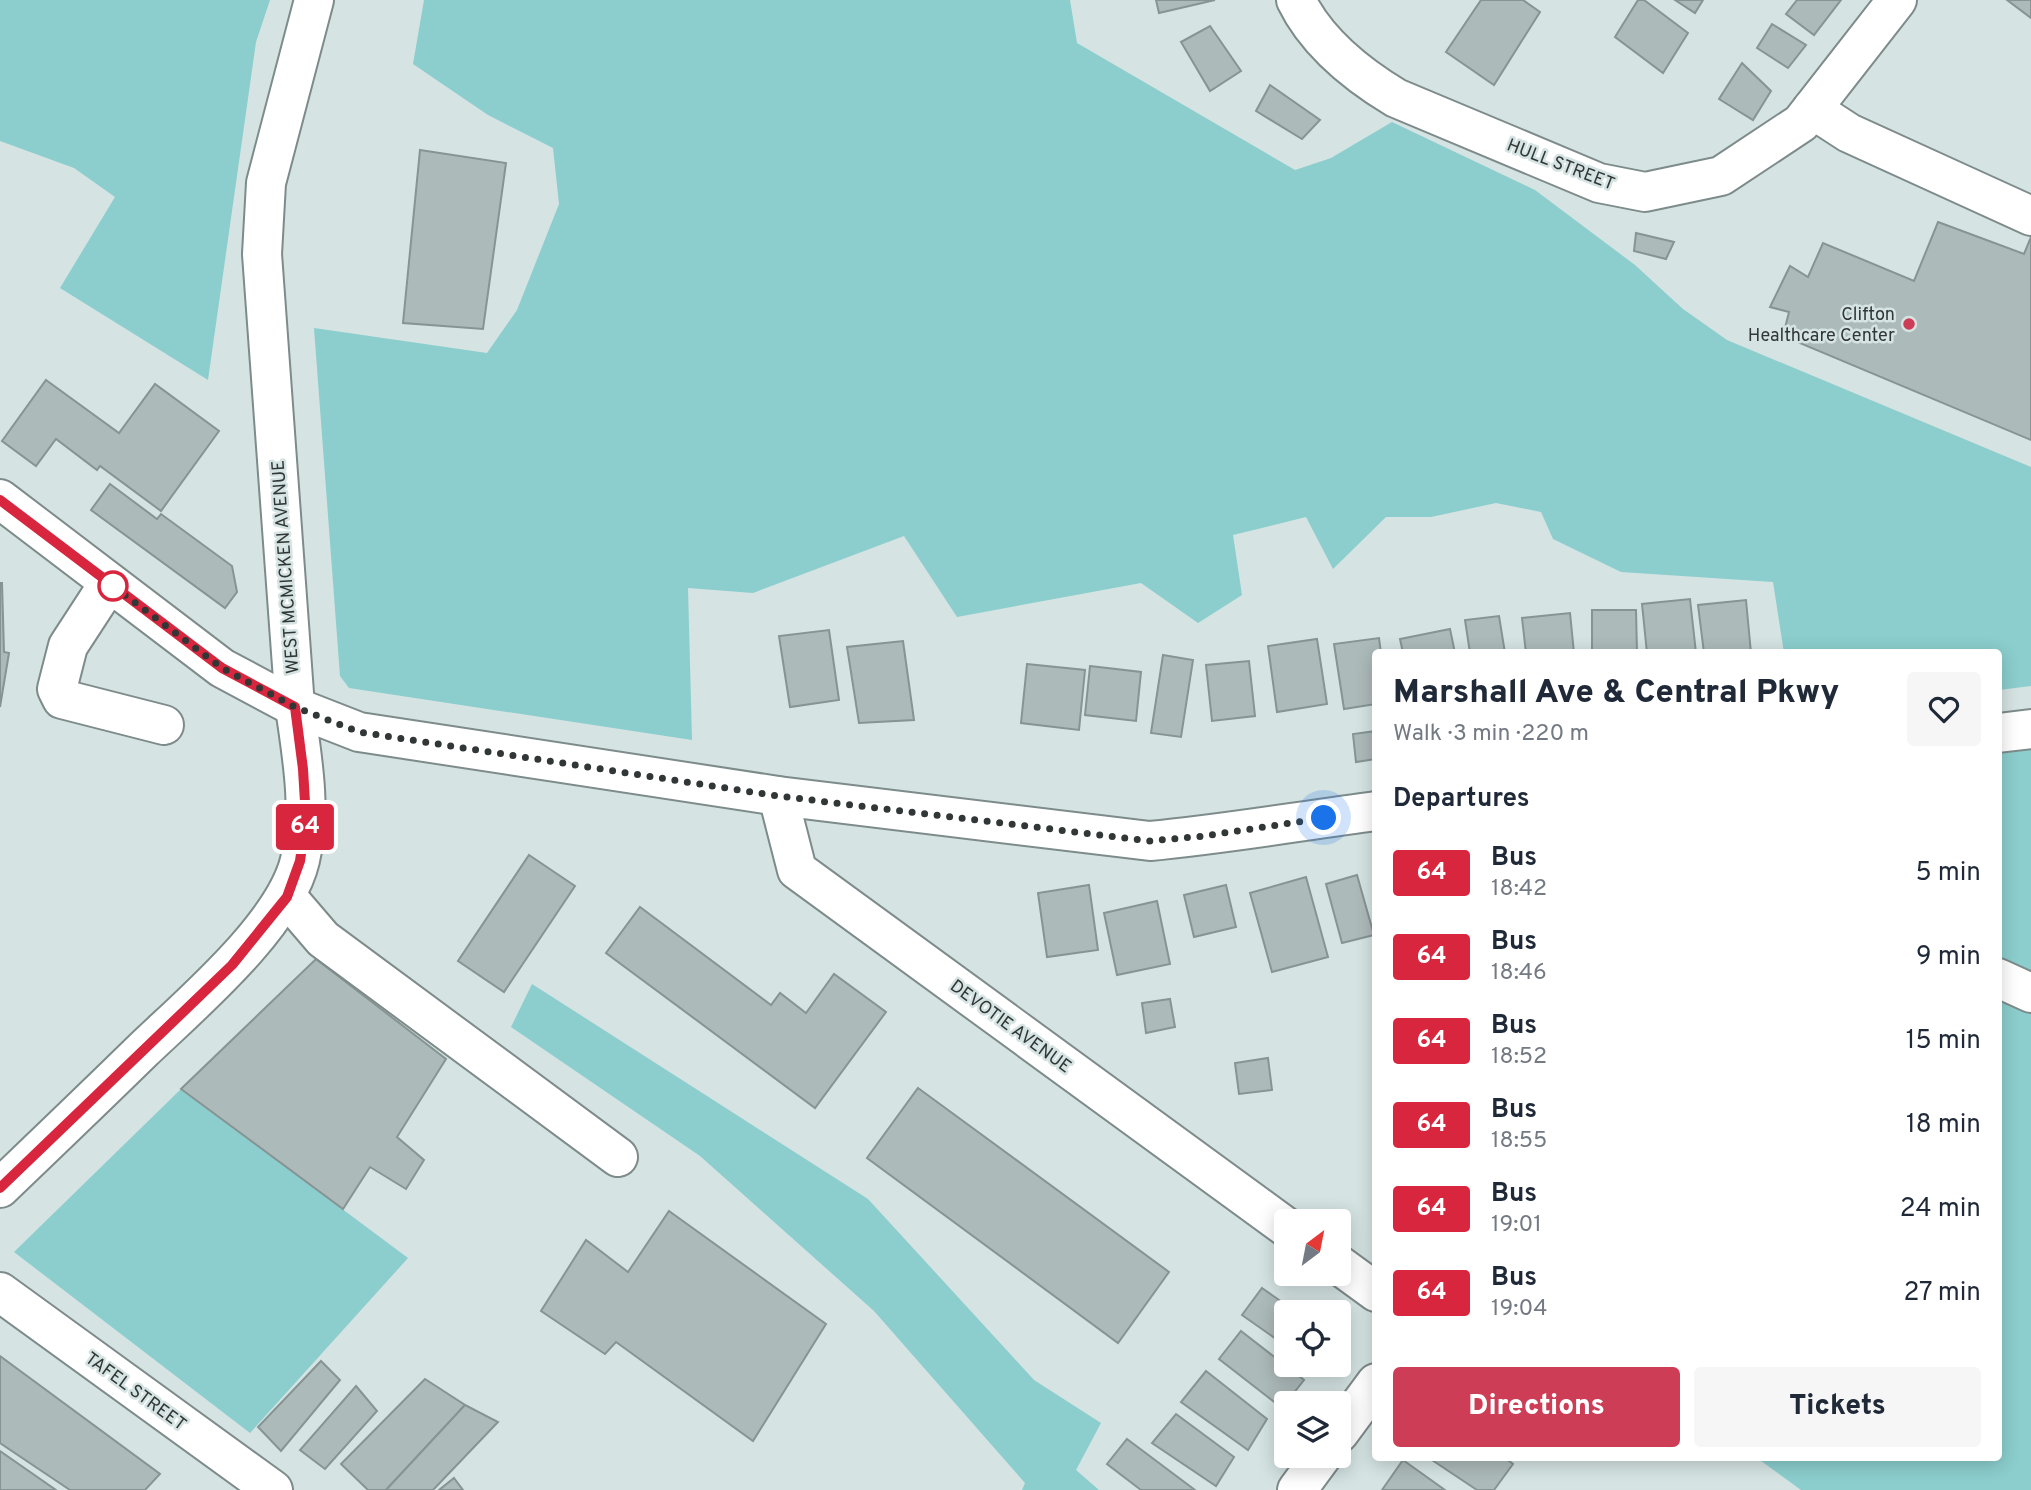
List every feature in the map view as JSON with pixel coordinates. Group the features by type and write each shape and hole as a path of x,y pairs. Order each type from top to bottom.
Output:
{"street":[{"name":"WEST MCMICKEN AVENUE","path":"0,1188 232,965 287,897 300,861 306,819 303,769 295,707 262,254 266,183 314,0"},
{"name":"HULL STREET","path":"1296,0 1303,15 1324,43 1371,83 1396,98 1599,183 1645,192 1721,176 1806,116 1897,0"},
{"path":"1806,116 2031,216"},
{"path":"0,499 222,668 295,707 359,732 778,796 1150,841 1204,836 1372,812"},
{"path":"109,583 68,646 57,689 62,699 164,725"},
{"path":"2002,733 2031,729"},
{"name":"DEVOTIE AVENUE","path":"778,796 797,870 1274,1218"},
{"path":"287,897 323,939 618,1157"},
{"path":"2002,980 2031,993"},
{"path":"1351,1274 1372,1289"},
{"name":"TAFEL STREET","path":"0,1292 273,1490"},
{"path":"1351,1417 1372,1388"},
{"path":"1297,1490 1313,1468"}],"shaded area":[{"path":"0,0 270,0 256,42 208,380 60,288 115,197 74,168 0,141"},
{"path":"424,0 1070,0 1077,43 1295,170 1331,158 1392,122 1535,190 1635,265 1683,309 1727,340 2031,467 2031,686 2002,690 2002,649 1783,649 1773,582 1621,572 1553,539 1541,512 1496,503 1431,517 1386,517 1333,569 1306,517 1233,535 1242,595 1198,623 1141,583 957,617 904,536 753,593 688,588 692,740 349,688 340,676 314,328 487,353 517,310 559,204 553,148 488,115 413,64"},
{"path":"2031,744 2031,1490 1801,1490 1761,1461 2002,1461 2002,745"},
{"path":"532,984 868,1199 1034,1380 1101,1423 1076,1470 1099,1490 1022,1490 1025,1483 874,1311 700,1156 511,1027"},
{"path":"181,1089 408,1258 250,1433 14,1252"}],"building":[{"path":"1156,0 1215,0 1159,13"},
{"path":"1481,0 1523,0 1540,12 1494,85 1446,52"},
{"path":"1638,0 1644,0 1688,33 1663,73 1615,37"},
{"path":"1675,0 1703,0 1695,13"},
{"path":"1797,0 1841,0 1814,35 1786,14"},
{"path":"2007,0 2031,0 2031,18"},
{"path":"1772,24 1806,45 1788,68 1757,48"},
{"path":"1210,26 1241,71 1210,91 1181,42"},
{"path":"1742,63 1771,91 1753,120 1719,99"},
{"path":"1270,85 1320,120 1302,139 1256,111"},
{"path":"420,150 506,163 483,329 403,323"},
{"name":"Clifton Healthcare Center","path":"1938,222 2024,254 2031,237 2031,440 1783,336 1789,312 1770,307 1790,266 1808,277 1823,243 1914,281"},
{"path":"1636,233 1674,242 1666,259 1634,251"},
{"path":"46,380 119,433 155,384 219,431 161,511 100,466 97,470 56,439 36,466 2,441"},
{"path":"110,484 157,519 161,514 232,566 237,592 225,608 91,510"},
{"path":"0,583 4,652 9,653 0,707"},
{"path":"1690,599 1696,649 1647,649 1642,604"},
{"path":"1746,600 1751,649 1704,649 1698,605"},
{"path":"1592,610 1636,610 1637,649 1592,649"},
{"path":"1570,613 1574,649 1526,649 1522,618"},
{"path":"1499,616 1504,649 1469,649 1465,620"},
{"path":"1450,629 1454,649 1402,649 1400,639"},
{"path":"829,630 839,700 790,707 779,636"},
{"path":"1379,638 1380,649 1372,649 1372,705 1344,709 1334,644"},
{"path":"1317,639 1327,704 1277,712 1268,646"},
{"path":"903,641 914,720 859,723 847,647"},
{"path":"1163,655 1193,660 1181,737 1151,733"},
{"path":"1249,661 1255,716 1212,721 1206,665"},
{"path":"1027,664 1085,670 1079,730 1021,723"},
{"path":"1090,666 1141,672 1136,721 1085,715"},
{"path":"1372,732 1372,760 1356,762 1353,734"},
{"path":"529,855 575,886 504,992 458,961"},
{"path":"1357,875 1372,936 1342,943 1326,884"},
{"path":"1306,877 1328,957 1272,972 1250,893"},
{"path":"1089,885 1098,950 1047,957 1038,893"},
{"path":"1226,885 1236,927 1194,937 1184,895"},
{"path":"1157,901 1170,964 1117,975 1104,913"},
{"path":"640,907 771,1005 780,993 806,1013 834,974 886,1012 815,1108 606,953"},
{"path":"316,959 446,1059 397,1137 424,1160 406,1189 370,1167 343,1209 181,1089"},
{"path":"1170,999 1175,1027 1146,1033 1142,1003"},
{"path":"1268,1058 1272,1090 1239,1094 1235,1063"},
{"path":"918,1088 1169,1272 1118,1343 867,1158"},
{"path":"669,1211 826,1324 753,1441 616,1342 605,1354 541,1311 586,1240 628,1272"},
{"path":"1262,1288 1279,1300 1274,1300 1274,1338 1242,1315"},
{"path":"1241,1331 1274,1357 1274,1377 1300,1377 1304,1380 1295,1391 1274,1391 1274,1402 1219,1359"},
{"path":"0,1356 160,1474 145,1490 70,1490 0,1443"},
{"path":"321,1361 340,1380 281,1451 258,1427"},
{"path":"1206,1371 1267,1419 1248,1450 1181,1402"},
{"path":"425,1379 465,1405 386,1490 368,1490 341,1464"},
{"path":"356,1386 377,1411 325,1469 300,1450"},
{"path":"465,1405 498,1422 433,1490 386,1490"},
{"path":"1176,1414 1234,1457 1216,1486 1152,1443"},
{"path":"1127,1439 1195,1490 1141,1490 1107,1464"},
{"path":"0,1451 56,1490 0,1490"},
{"path":"1404,1461 1445,1490 1382,1490"},
{"path":"1434,1461 1509,1461 1513,1464 1494,1490 1477,1490"},
{"path":"454,1478 463,1490 439,1490"}],"bus line":[{"name":"64","path":"0,500 222,668 295,707 306,819 300,861 287,897 232,965 0,1188"}],"place":[{"name":"Clifton Healthcare Center","path":"1909,324"}],"route":[{"path":"113,586 109,583 222,668 295,707 359,732 778,796 1150,841 1204,836 1324,818"}]}
